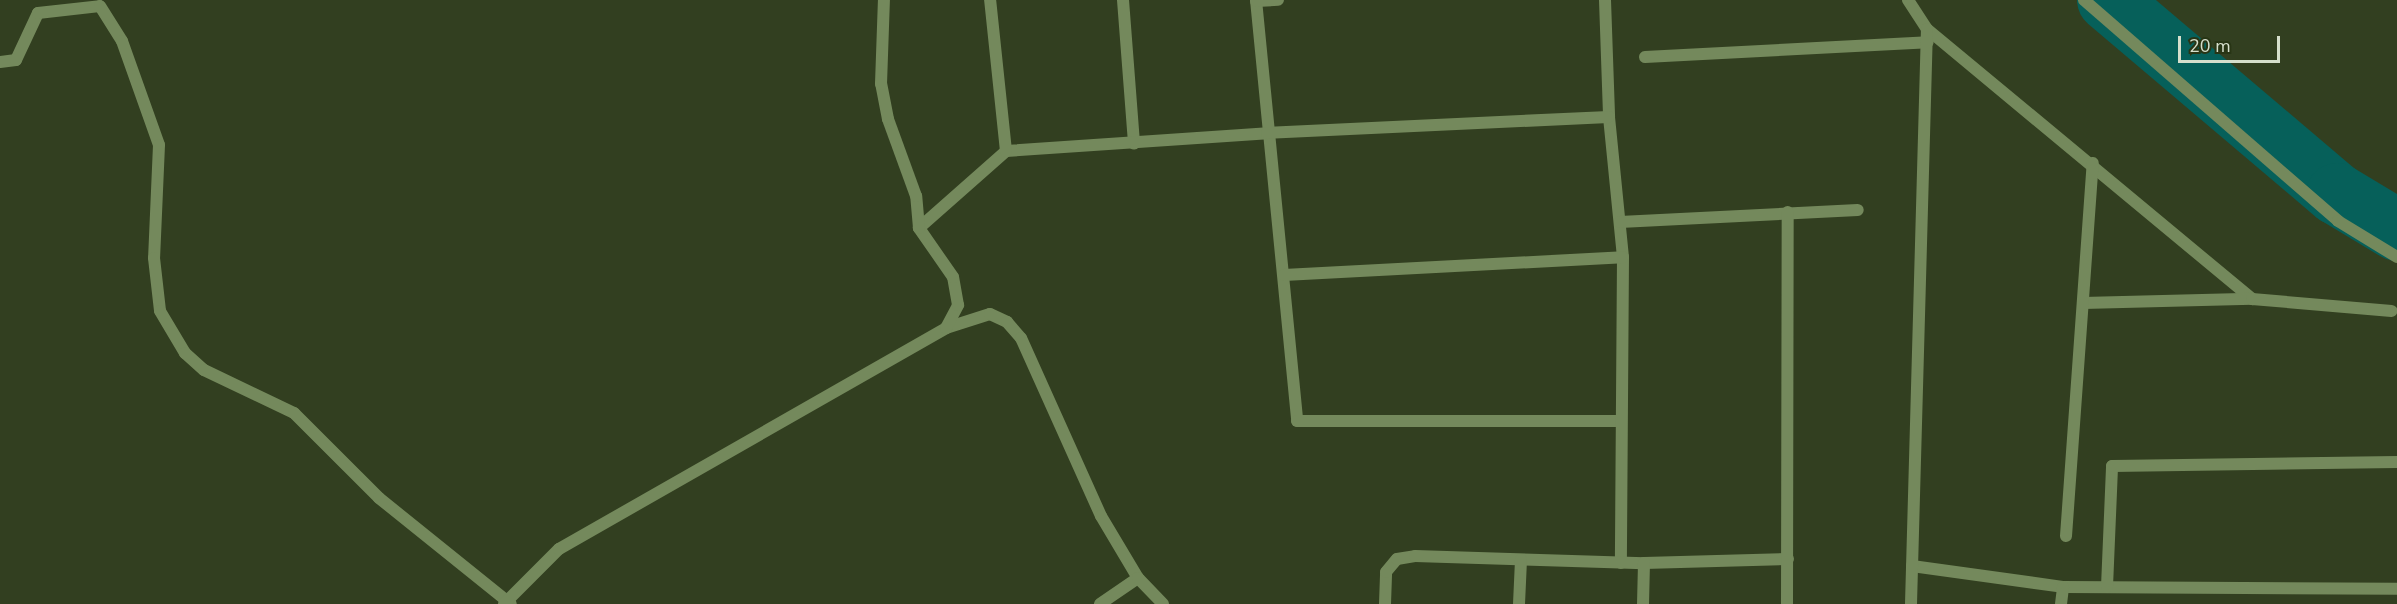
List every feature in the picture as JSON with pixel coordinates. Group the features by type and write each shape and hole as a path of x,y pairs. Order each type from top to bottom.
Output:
{"street":[{"path":"884,0 881,84 888,119 916,196 919,228 953,277 958,305 946,328"},
{"path":"990,0 1006,151"},
{"path":"1123,0 1134,144"},
{"path":"1278,0 1256,0 1284,275 1296,421 1620,422"},
{"path":"1605,0 1609,117 1623,257 1620,422 1622,563"},
{"path":"1908,0 1927,28 2093,163 2252,299"},
{"path":"2084,0 2338,221 2397,257"},
{"path":"0,62 16,60 38,13 100,6 122,41 159,145 154,258 160,311 185,353 204,370 294,413 379,498 508,603 559,549 946,328 990,314 1007,322 1022,338 1101,516 1138,578 1163,604"},
{"path":"1911,604 1927,28"},
{"path":"1645,57 1928,42"},
{"path":"919,228 1006,151 1268,133 1609,117"},
{"path":"2066,536 2093,163"},
{"path":"1620,222 1858,210"},
{"path":"1787,604 1788,212"},
{"path":"1284,275 1623,257"},
{"path":"2083,303 2252,299 2391,311"},
{"path":"2107,587 2112,466 2397,462"},
{"path":"1385,604 1386,572 1397,559 1415,556 1622,563 1788,559"},
{"path":"1519,604 1521,560"},
{"path":"1643,604 1644,563"},
{"path":"1912,566 2063,587 2397,589"},
{"path":"1100,604 1138,578"},
{"path":"2061,604 2063,587"}],"waterway":[{"path":"2108,0 2337,194 2397,230"}]}
